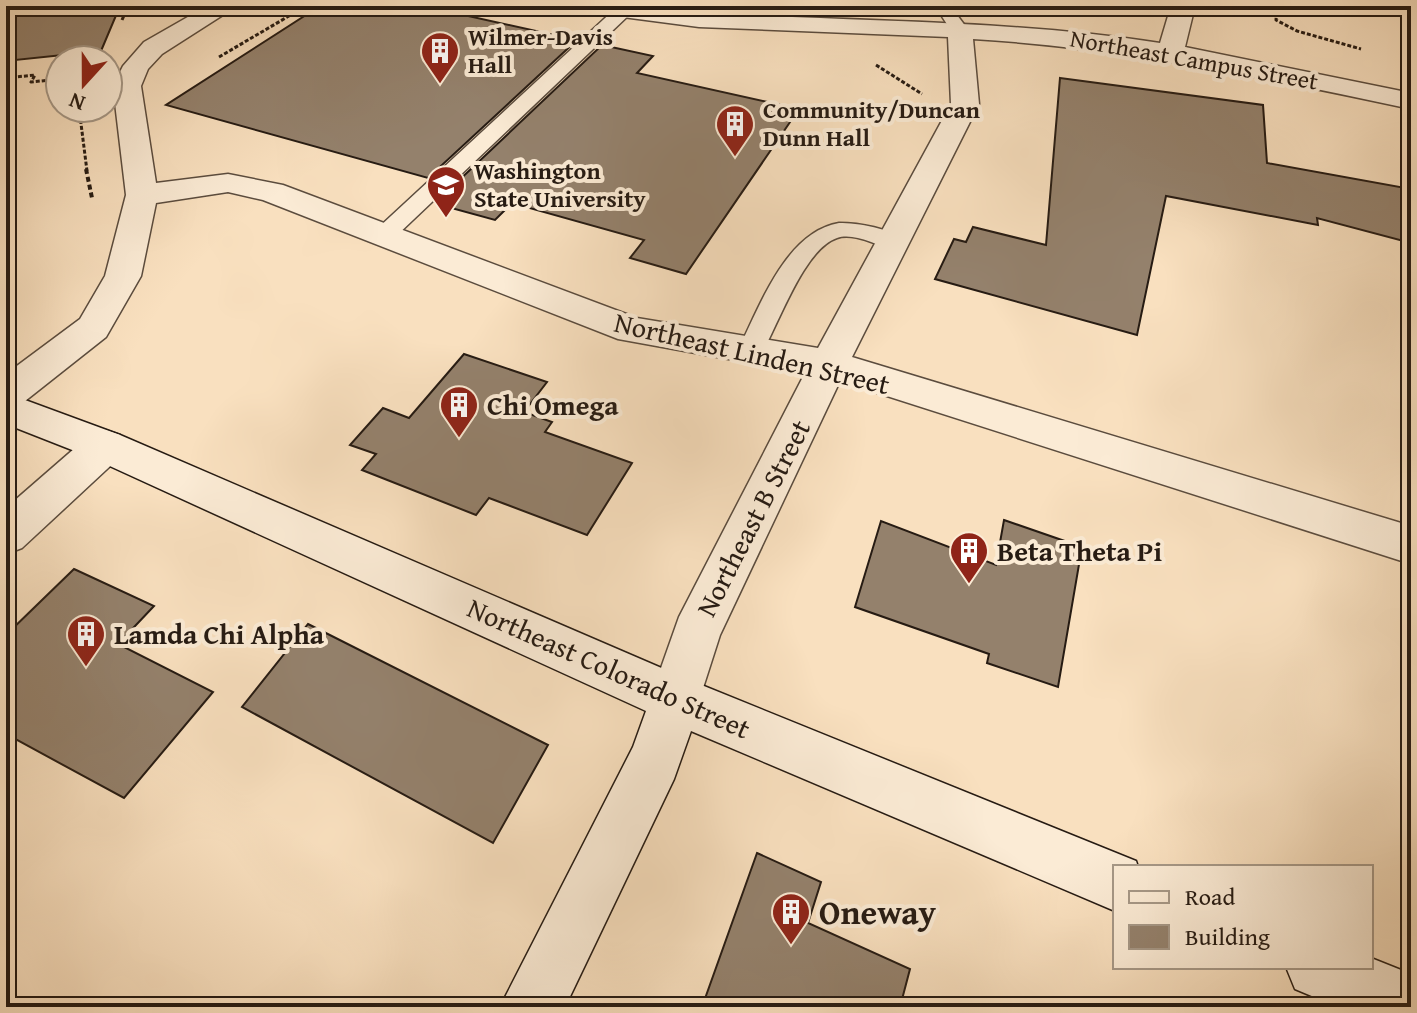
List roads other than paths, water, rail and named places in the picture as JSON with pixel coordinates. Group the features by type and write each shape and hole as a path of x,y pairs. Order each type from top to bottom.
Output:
{"street":[{"path":"6,395 93,328 123,276 142,195 127,86 136,66 153,48 225,6"},
{"name":"Northeast Campus Street","path":"592,6 691,19 954,18 1171,52 1411,101"},
{"path":"1171,52 1183,6"},
{"name":"Northeast B Street","path":"532,1007 655,760 696,633 892,242 965,104 954,18"},
{"name":"Northeast Linden Street","path":"142,195 228,183 272,192 386,233 631,330 830,364 1411,545"},
{"name":"Northeast Colorado Street","path":"6,408 105,446 676,699 1113,881"},
{"path":"6,535 105,446"},
{"path":"1322,969 1411,1006"}],"lane":[{"path":"386,233 623,11"},
{"path":"750,352 783,291 811,246 822,236 846,230 892,242"}],"place":[{"name":"Wilmer-Davis Hall","path":"440,85"},
{"name":"Community/Duncan Dunn Hall","path":"735,158"},
{"name":"Washington State University","path":"446,219"},
{"name":"Chi Omega","path":"459,439"},
{"name":"Beta Theta Pi","path":"969,585"},
{"name":"Lamda Chi Alpha","path":"86,668"},
{"name":"Oneway","path":"791,946"}]}
